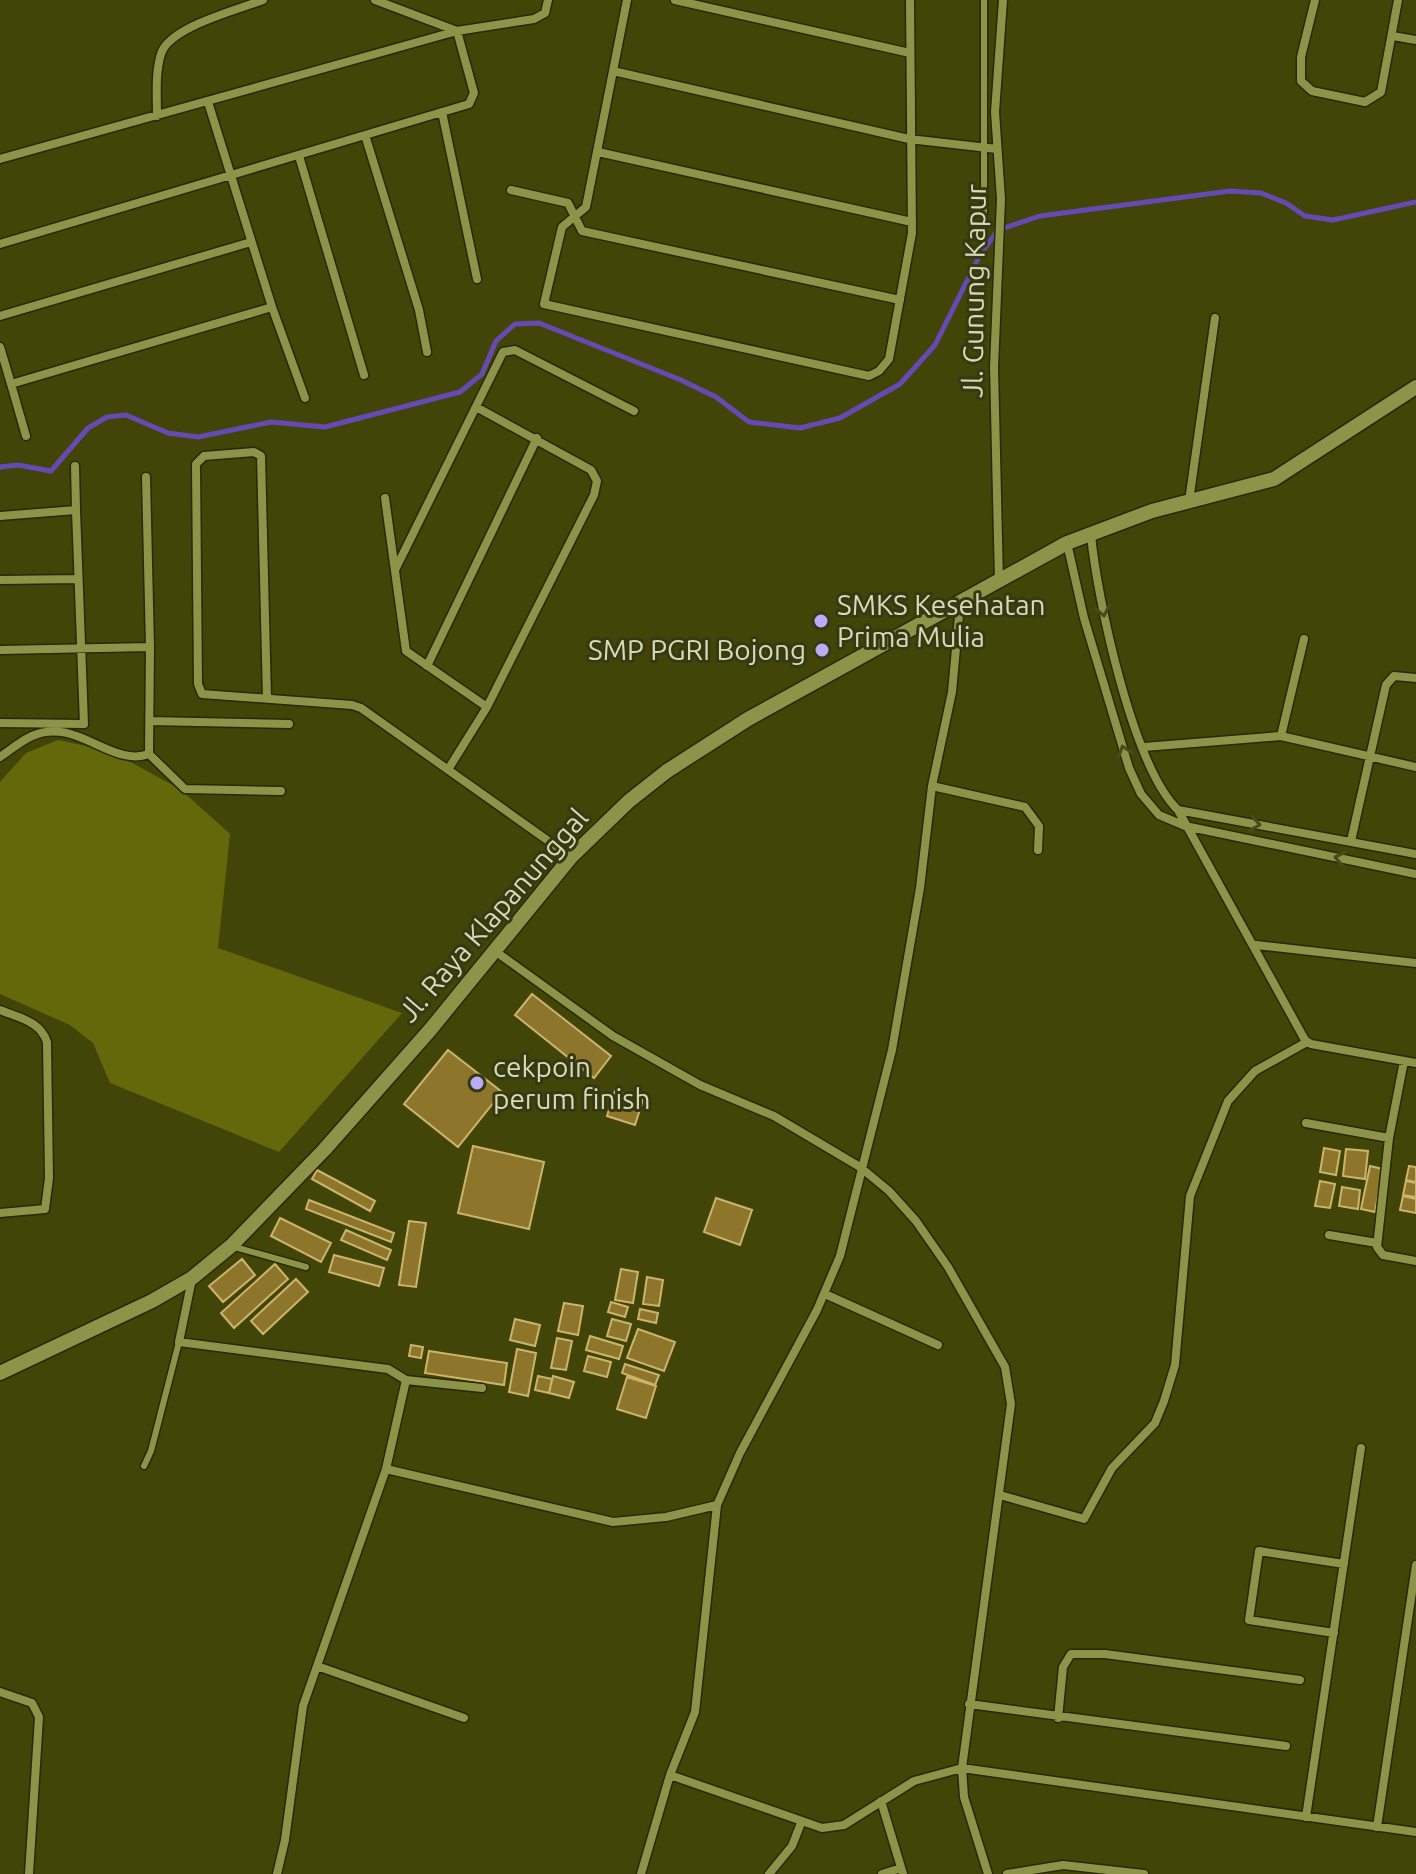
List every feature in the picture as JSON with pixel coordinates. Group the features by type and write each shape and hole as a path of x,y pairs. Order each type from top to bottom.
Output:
{"street":[{"path":"157,116 158,64 168,40 181,31 263,0"},
{"path":"375,0 457,31"},
{"path":"0,159 457,31 538,18 545,13 548,0"},
{"path":"627,0 586,207 562,227 544,304 869,376 879,371 889,359 912,222 910,0"},
{"path":"675,0 910,53"},
{"name":"Jl. Gunung Kapur","path":"999,583 994,408 1001,199 995,112 1003,0"},
{"path":"1315,0 1301,57 1303,85 1312,91 1365,102 1377,97 1393,36 1398,0"},
{"path":"0,244 229,178 473,101 457,31"},
{"path":"1393,36 1416,40"},
{"path":"613,71 909,139 997,149"},
{"path":"208,102 229,178 305,398"},
{"path":"442,112 477,279"},
{"path":"365,135 419,310 427,352"},
{"path":"598,152 912,222"},
{"path":"299,156 364,375"},
{"path":"511,190 568,203 582,231 900,300"},
{"path":"0,316 251,242"},
{"path":"11,384 272,307"},
{"path":"1189,501 1215,318"},
{"path":"0,347 26,436"},
{"path":"395,570 500,356 511,349 634,411"},
{"name":"Jl. Raya Klapanunggal","path":"0,1373 152,1301 192,1278 231,1246 324,1150 495,951 571,857 629,801 678,764 806,686 960,605 1067,543 1189,501 1274,479 1416,387"},
{"path":"449,768 487,707 594,495 597,481 591,470 476,407"},
{"path":"427,666 537,438"},
{"path":"267,698 262,459 254,452 204,456 196,464 199,689 209,696 352,705 449,768 571,857"},
{"path":"75,466 84,737"},
{"path":"146,477 149,754 185,789 281,791"},
{"path":"385,498 406,651 487,707"},
{"path":"0,516 76,510"},
{"path":"1091,535 1112,657 1144,747 1169,802 1178,810 1256,945 1307,1042"},
{"path":"1067,543 1087,631 1129,768 1141,794 1159,815 1185,826 1416,874"},
{"path":"0,580 78,579"},
{"path":"641,1874 670,1775 695,1712 717,1505 740,1453 825,1294 840,1256 892,1050 920,888 932,786 952,692 960,605"},
{"path":"1281,736 1304,639"},
{"path":"0,650 150,647"},
{"path":"1351,841 1389,679 1399,675 1416,678"},
{"path":"150,721 289,724"},
{"path":"0,723 84,724"},
{"path":"0,757 33,735 57,732 84,737 125,756 137,758 149,754"},
{"path":"1144,747 1281,736 1416,767"},
{"path":"932,786 1025,807 1039,826 1038,850"},
{"path":"1178,810 1416,854"},
{"path":"1256,945 1416,963"},
{"path":"495,951 613,1036 700,1085 774,1116 860,1167 889,1191 916,1221 948,1267 1005,1367 1011,1404 962,1768 964,1797 988,1874"},
{"path":"0,1010 36,1024 43,1030 47,1042 49,1178 45,1209 0,1213"},
{"path":"1000,1495 1084,1519 1112,1468 1155,1423 1175,1365 1190,1196 1228,1101 1255,1071 1307,1042 1416,1063"},
{"path":"1404,1061 1389,1138 1377,1243 1383,1255 1416,1261"},
{"path":"1306,1123 1389,1138"},
{"path":"1329,1235 1377,1243"},
{"path":"192,1278 179,1342 388,1369 406,1380 482,1388"},
{"path":"825,1294 938,1345"},
{"path":"277,1874 285,1840 303,1706 386,1469 406,1380"},
{"path":"1306,1817 1361,1448"},
{"path":"386,1469 613,1522 666,1517 717,1505"},
{"path":"1334,1633 1249,1620 1259,1551 1344,1564"},
{"path":"1377,1827 1416,1565"},
{"path":"1058,1718 1063,1667 1071,1654 1105,1654 1300,1680"},
{"path":"317,1666 464,1718"},
{"path":"0,1692 35,1706 39,1717 29,1874"},
{"path":"969,1704 1286,1746"},
{"path":"670,1775 801,1823 834,1828 914,1781 962,1768 1416,1832"},
{"path":"881,1801 902,1871 882,1874"},
{"path":"769,1874 792,1846 801,1823"},
{"path":"1007,1874 1063,1865 1144,1874"}],"lane":[{"path":"984,0 984,213"},
{"path":"231,1246 306,1267"},
{"path":"144,1466 151,1451 179,1342"}],"shaded area":[{"path":"58,740 110,751 180,789 230,834 218,948 402,1013 279,1152 110,1083 93,1043 70,1025 0,994 0,782 26,753"}],"building":[{"path":"532,994 611,1056 594,1078 515,1015"},
{"path":"448,1050 502,1092 458,1147 404,1104"},
{"path":"615,1091 643,1100 635,1125 607,1116"},
{"path":"473,1146 544,1162 529,1229 458,1213"},
{"path":"1324,1148 1340,1151 1336,1175 1320,1172"},
{"path":"1346,1149 1368,1151 1365,1179 1343,1176"},
{"path":"1370,1166 1383,1169 1375,1212 1361,1209"},
{"path":"1409,1166 1416,1167 1416,1182 1406,1180"},
{"path":"317,1170 375,1201 370,1211 312,1179"},
{"path":"1320,1181 1335,1184 1330,1208 1315,1206"},
{"path":"1406,1181 1416,1183 1416,1197 1403,1195"},
{"path":"1342,1187 1360,1190 1358,1209 1339,1206"},
{"path":"1403,1196 1416,1199 1416,1213 1400,1210"},
{"path":"716,1198 752,1210 740,1245 704,1232"},
{"path":"309,1200 394,1233 391,1242 306,1209"},
{"path":"280,1218 331,1243 321,1262 271,1236"},
{"path":"409,1221 426,1223 416,1287 399,1285"},
{"path":"346,1230 391,1250 387,1260 341,1240"},
{"path":"334,1255 384,1268 379,1286 329,1272"},
{"path":"242,1259 255,1275 223,1302 209,1286"},
{"path":"275,1264 288,1279 234,1328 221,1313"},
{"path":"621,1269 638,1272 633,1303 615,1300"},
{"path":"647,1277 663,1280 659,1306 643,1304"},
{"path":"296,1279 308,1292 263,1334 251,1321"},
{"path":"611,1302 628,1307 625,1317 608,1312"},
{"path":"564,1303 583,1306 578,1335 558,1331"},
{"path":"640,1309 658,1313 656,1323 638,1319"},
{"path":"515,1319 540,1325 535,1346 510,1340"},
{"path":"612,1319 631,1324 626,1341 607,1336"},
{"path":"638,1329 675,1342 664,1371 627,1358"},
{"path":"590,1336 623,1346 619,1359 586,1350"},
{"path":"557,1338 572,1341 566,1370 551,1368"},
{"path":"411,1345 423,1347 421,1358 409,1356"},
{"path":"517,1349 536,1353 528,1396 509,1392"},
{"path":"429,1351 507,1363 504,1385 425,1373"},
{"path":"588,1356 611,1362 607,1377 584,1371"},
{"path":"625,1364 659,1375 655,1385 622,1373"},
{"path":"538,1376 552,1379 549,1393 535,1390"},
{"path":"553,1376 574,1382 569,1398 549,1393"},
{"path":"627,1377 656,1386 646,1418 617,1409"}],"waterway":[{"path":"0,467 18,465 51,471 88,428 107,417 126,415 168,433 198,437 271,422 325,427 460,392 482,374 496,341 515,324 539,323 681,380 716,397 749,422 800,428 840,418 900,384 935,345 980,255 998,230 1040,216 1230,191 1261,193 1286,203 1305,216 1333,220 1416,202"}],"place":[{"name":"SMKS Kesehatan Prima Mulia","path":"821,621"},
{"name":"SMP PGRI Bojong","path":"822,650"},
{"name":"cekpoin perum finish","path":"477,1083"}]}
